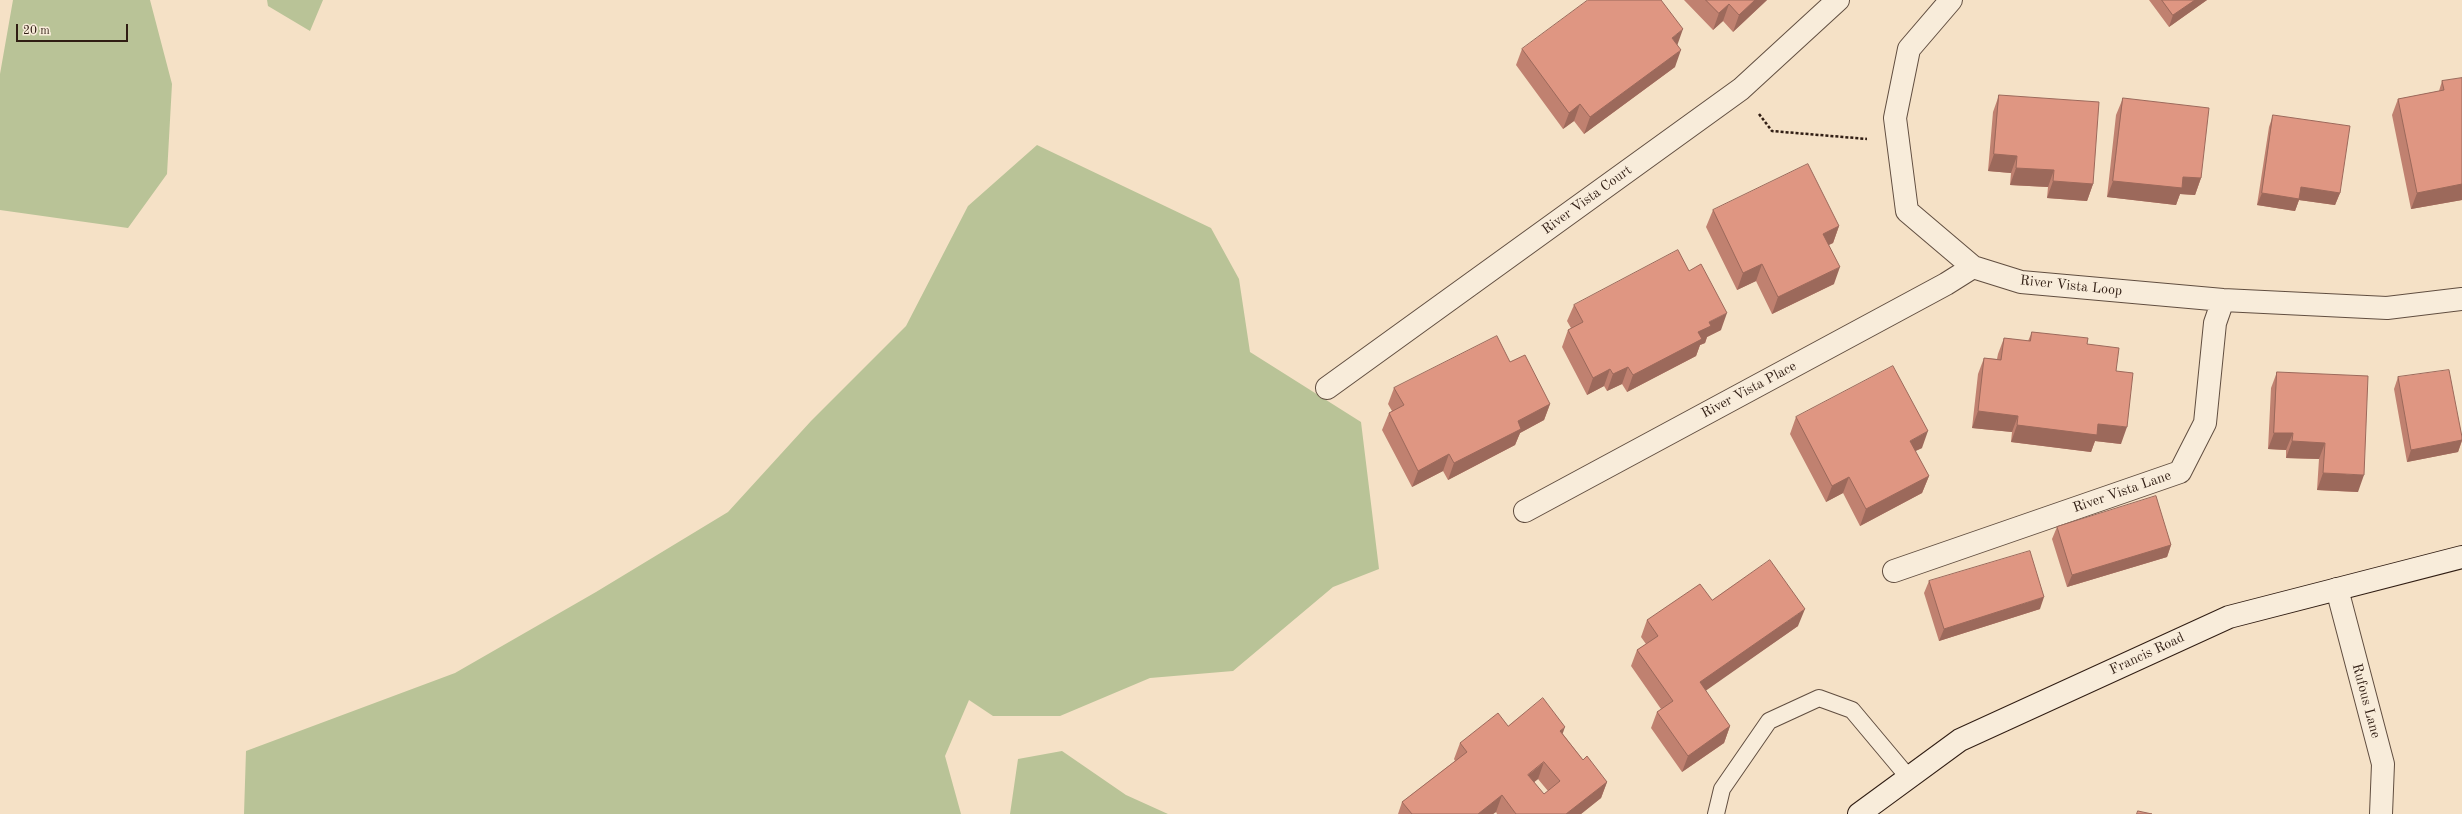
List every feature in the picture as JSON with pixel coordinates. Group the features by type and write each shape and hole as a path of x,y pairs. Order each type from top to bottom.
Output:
{"street":[{"name":"River Vista Court","path":"1327,388 1741,89 1838,0"},
{"name":"River Vista Loop","path":"1951,0 1909,49 1895,118 1907,211 1973,267 2021,282 2223,300 2387,308 2462,299"},
{"name":"River Vista Place","path":"1525,511 1946,284 1973,267"},
{"name":"River Vista Lane","path":"1894,571 2180,472 2205,423 2215,322 2223,300"},
{"name":"Francis Road","path":"1859,814 1960,740 2229,617 2462,557"},
{"name":"Rufous Lane","path":"2337,590 2383,764 2381,814"}],"lane":[{"path":"1716,814 1722,789 1769,721 1819,698 1852,710 1909,778"}],"path":[{"path":"1741,89 1772,131 1868,139"}],"green space":[{"path":"13,0 150,0 172,84 167,174 128,228 0,210 0,74"},
{"path":"267,0 323,0 310,31 268,6"},
{"path":"1037,145 1211,228 1239,279 1250,352 1361,422 1379,569 1333,587 1233,671 1150,678 1060,716 993,716 969,700 945,756 961,814 244,814 246,751 455,673 596,592 728,512 811,421 906,326 968,206"},
{"path":"1062,751 1126,795 1168,814 1010,814 1018,759"}],"building":[{"path":"1588,0 1661,0 1683,29 1672,38 1681,50 1590,117 1580,104 1569,113 1522,49"},
{"path":"1706,0 1755,0 1739,15 1729,4 1719,13"},
{"path":"2162,0 2195,0 2173,15"},
{"path":"2462,78 2462,184 2417,193 2398,99 2444,90 2442,81"},
{"path":"1999,95 2099,102 2093,184 2053,181 2054,170 2016,168 2017,156 1994,154"},
{"path":"2123,98 2209,108 2201,178 2183,177 2182,188 2113,181"},
{"path":"2273,115 2350,126 2340,193 2301,187 2299,199 2262,193"},
{"path":"1808,164 1839,226 1823,234 1840,267 1778,297 1762,264 1743,273 1713,210"},
{"path":"1678,250 1689,271 1701,264 1727,313 1709,322 1711,326 1698,332 1702,339 1633,375 1628,367 1613,374 1610,369 1593,378 1568,330 1583,322 1574,305"},
{"path":"2032,332 2088,338 2087,344 2119,348 2116,371 2133,373 2127,427 2098,424 2097,435 2017,425 2018,416 1978,411 1984,358 2001,360 2004,338 2030,341"},
{"path":"1497,336 1510,362 1525,355 1550,404 1518,421 1521,429 1454,463 1449,454 1418,471 1389,413 1404,405 1394,388"},
{"path":"1893,366 1928,431 1910,441 1929,476 1866,509 1849,477 1832,486 1796,417"},
{"path":"2449,370 2462,440 2411,450 2398,377"},
{"path":"2277,372 2368,376 2364,475 2323,473 2325,443 2292,441 2293,433 2274,433"},
{"path":"2156,496 2171,545 2072,575 2057,527"},
{"path":"2030,551 2044,597 1944,629 1929,581"},
{"path":"1770,560 1805,609 1700,682 1730,726 1688,756 1657,712 1673,701 1637,650 1658,636 1647,620 1700,584 1712,600"},
{"path":"1543,698 1565,727 1560,731 1583,760 1587,756 1607,782 1566,814 1516,814 1502,795 1478,814 1412,814 1402,802 1467,752 1460,743 1498,713 1508,726","holes":["1544,762 1560,781 1544,794 1528,775"]},
{"path":"2138,811 2152,814 2137,814"}]}
